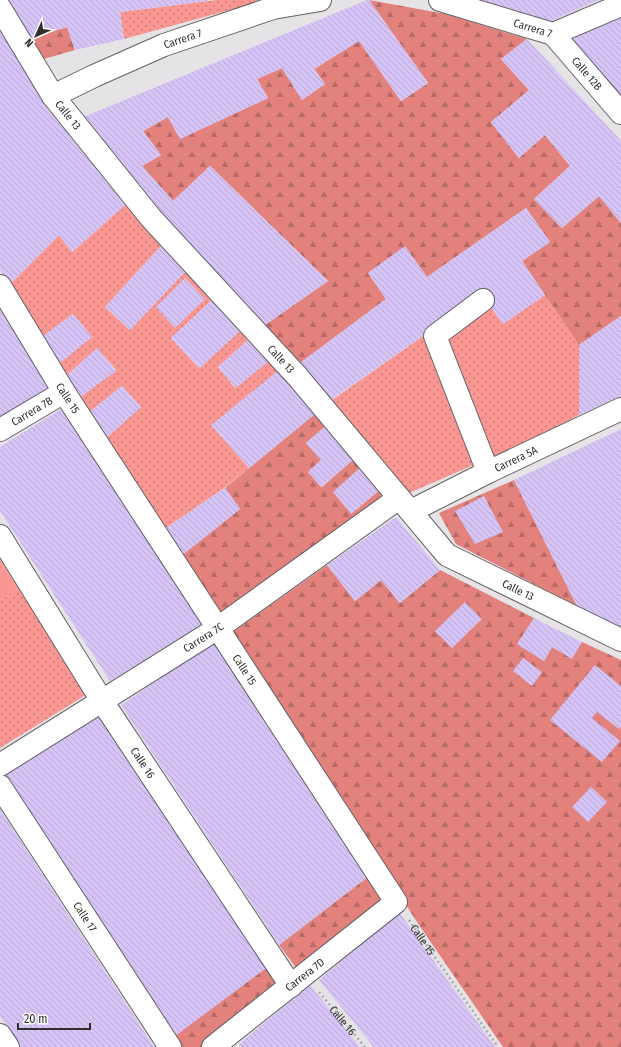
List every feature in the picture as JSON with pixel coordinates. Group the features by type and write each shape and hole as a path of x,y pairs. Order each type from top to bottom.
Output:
{"street":[{"name":"Carrera 7","path":"53,96 164,45 273,8 320,0"},
{"name":"Carrera 7","path":"440,0 465,4 553,34 621,5"},
{"name":"Calle 13","path":"0,8 53,96 151,218 297,376 447,555 621,640"},
{"name":"Calle 12B","path":"553,34 621,113"},
{"name":"Calle 15","path":"0,286 64,392 396,902"},
{"path":"483,300 434,336 488,472"},
{"name":"Carrera 7B","path":"0,430 64,392"},
{"name":"Carrera 5A","path":"405,505 488,472 621,409"},
{"name":"Carrera 7C","path":"0,765 218,628 405,505"},
{"name":"Calle 16","path":"0,536 102,701 298,981"},
{"name":"Calle 17","path":"0,786 170,1047"},
{"name":"Carrera 7D","path":"213,1047 396,902"},
{"path":"0,1035 8,1047"}],"path":[{"name":"Calle 15","path":"396,902 498,1047"},
{"name":"Calle 16","path":"298,981 365,1047"}],"shaded area":[{"path":"216,0 266,0 124,39 120,12"},
{"path":"125,205 161,246 105,307 130,330 185,272 212,300 171,338 199,368 241,330 249,339 218,367 235,388 270,360 279,370 213,427 249,468 223,489 163,530 104,440 141,407 122,386 87,414 78,399 116,370 97,348 64,378 57,365 92,337 73,314 42,337 9,285 59,235 72,252"},
{"path":"545,295 579,345 579,415 493,461 446,338 491,307 503,324"},
{"path":"423,336 478,463 407,494 332,400"},
{"path":"0,551 89,693 0,748 0,600 18,589 0,560"},
{"path":"0,560 18,589 0,600"}],"green space":[{"path":"369,0 446,14 527,39 501,59 529,90 491,122 519,158 545,135 570,166 534,199 562,228 599,196 621,223 621,316 579,345 522,261 550,242 526,208 427,277 405,247 368,273 386,299 300,363 265,325 328,281 210,166 173,201 142,166 161,155 143,131 168,117 180,139 268,98 257,79 282,68 302,100 325,84 314,69 359,41 401,101 428,83"},
{"path":"67,27 75,50 37,61 25,39"},
{"path":"316,413 327,425 306,443 321,460 308,472 322,487 356,457 363,465 351,514 382,488 390,497 220,615 181,556 240,509 225,488"},
{"path":"514,480 577,606 456,544 439,513"},
{"path":"327,565 355,601 381,580 400,603 440,570 534,618 518,644 544,661 552,647 582,642 621,660 621,1047 503,1047 419,925 230,634"},
{"path":"369,876 387,901 297,969 279,945"},
{"path":"266,968 279,985 202,1047 183,1047 176,1035"}],"building":[{"path":"5,0 208,1 120,12 124,39 75,50 67,27 25,39"},
{"path":"369,0 428,83 401,101 359,41 314,69 325,84 302,100 282,68 257,79 268,98 180,139 168,117 143,131 161,155 142,166 173,201 210,166 328,281 265,325 162,218 81,118"},
{"path":"475,0 599,0 546,23"},
{"path":"621,17 621,97 571,39"},
{"path":"0,26 46,99 125,205 72,252 59,235 9,285 0,269"},
{"path":"527,39 621,141 621,223 599,196 562,228 534,199 570,166 545,135 519,158 491,122 529,90 501,59"},
{"path":"526,208 550,242 522,261 545,295 503,324 482,295 332,399 300,363 386,299 368,273 405,246 427,277"},
{"path":"161,246 185,272 130,330 105,307"},
{"path":"185,278 205,299 175,328 156,307"},
{"path":"212,300 241,330 200,368 171,338"},
{"path":"0,302 50,388 0,420"},
{"path":"73,314 92,337 57,365 42,337"},
{"path":"621,316 621,396 579,415 579,345"},
{"path":"249,339 270,360 236,388 218,367"},
{"path":"97,348 116,371 78,399 64,378"},
{"path":"279,370 316,413 249,468 211,425"},
{"path":"122,386 141,407 104,440 87,414"},
{"path":"63,408 203,623 110,681 0,511 0,447"},
{"path":"327,425 356,457 321,487 308,472 321,460 306,443"},
{"path":"621,429 621,628 577,606 514,480"},
{"path":"363,465 382,488 351,514 333,492"},
{"path":"225,488 240,509 181,556 163,530"},
{"path":"484,496 503,532 475,544 455,511"},
{"path":"396,517 440,570 400,603 381,580 355,601 327,565"},
{"path":"465,602 482,619 452,648 435,631"},
{"path":"534,618 582,642 572,659 552,647 544,661 517,644"},
{"path":"216,641 369,876 279,945 121,705"},
{"path":"523,658 542,672 532,686 513,671"},
{"path":"595,665 621,686 621,727 619,729 597,712 592,718 620,741 602,762 550,720"},
{"path":"99,712 266,968 175,1036 5,774"},
{"path":"591,787 607,802 588,822 572,807"},
{"path":"0,809 154,1047 20,1047 0,1016"},
{"path":"399,912 495,1047 374,1047 319,980"},
{"path":"310,985 360,1047 241,1047 239,1044"}]}
